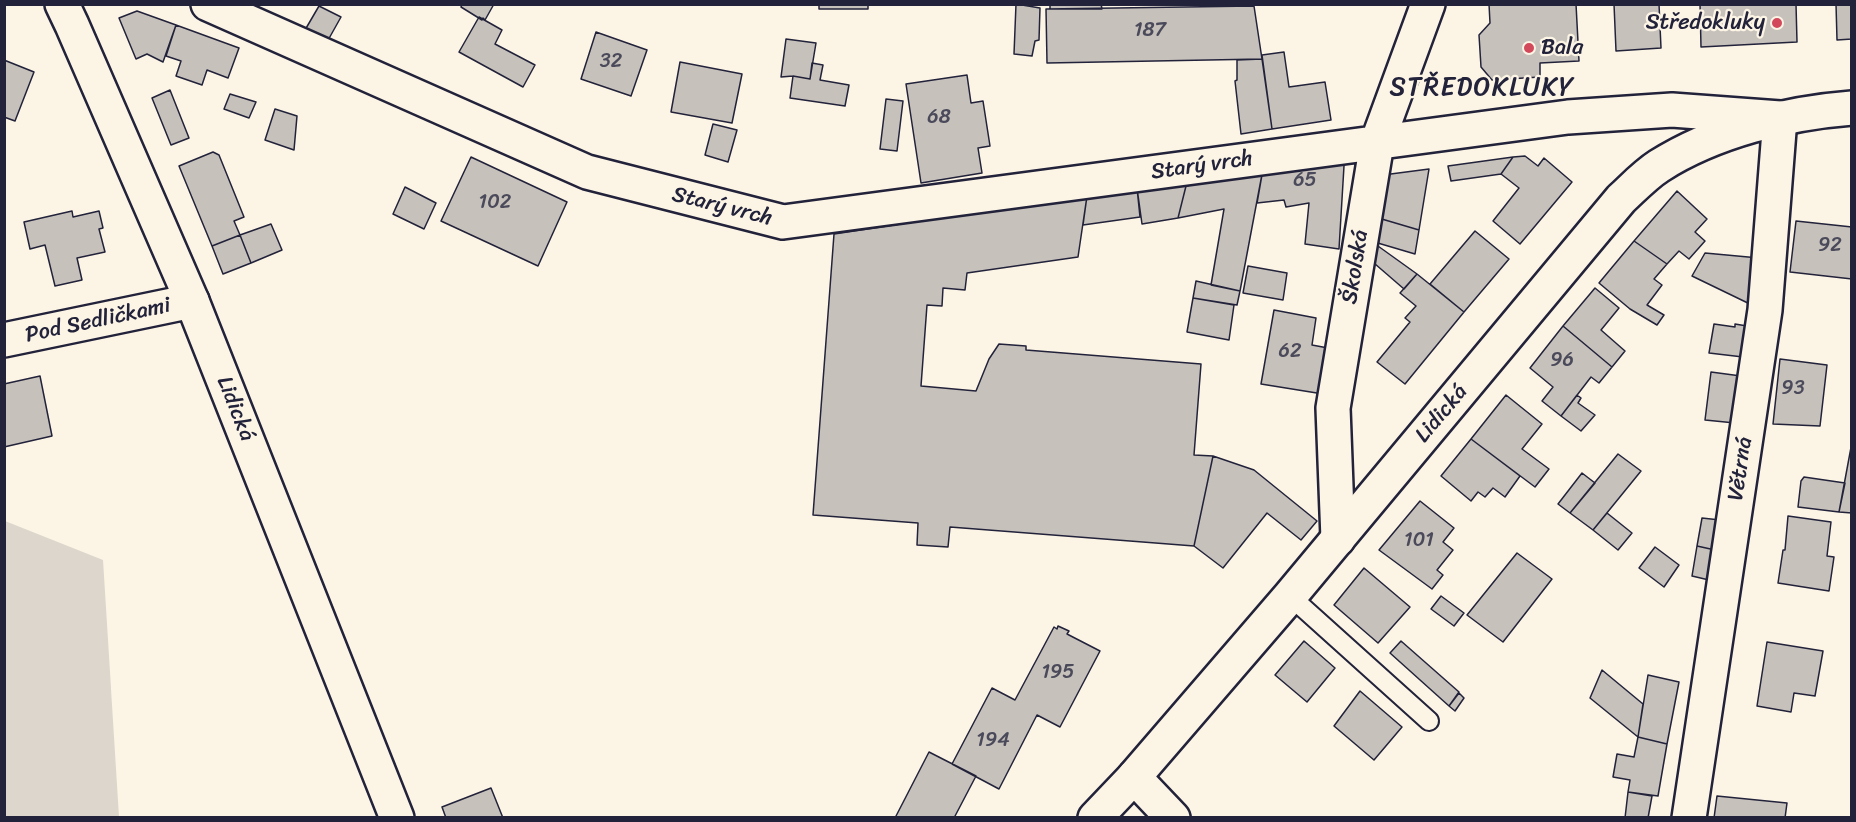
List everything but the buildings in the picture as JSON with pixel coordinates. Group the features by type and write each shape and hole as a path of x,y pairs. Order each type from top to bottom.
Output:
{"street":[{"name":"Lidická","path":"62,4 192,301 397,818"},
{"name":"Starý vrch","path":"208,4 587,172 783,222 1568,117 1672,110 1780,118"},
{"name":"Školská","path":"1338,538 1333,408 1377,143 1428,4"},
{"name":"Lidická","path":"1095,818 1134,777 1290,596 1621,199 1658,167 1708,141 1780,118 1851,108"},
{"name":"Větrná","path":"1689,818 1765,310 1780,118"},
{"name":"Pod Sedličkami","path":"4,340 192,301"},
{"path":"1134,777 1173,818"}],"lane":[{"path":"1290,596 1429,721"}],"shaded area":[{"path":"5,521 103,560 119,817 5,817"}],"place":[{"name":"Středokluky","path":"1777,23"},
{"name":"Bala","path":"1529,48"}],"district":[{"name":"STŘEDOKLUKY","path":"1482,88"}]}
